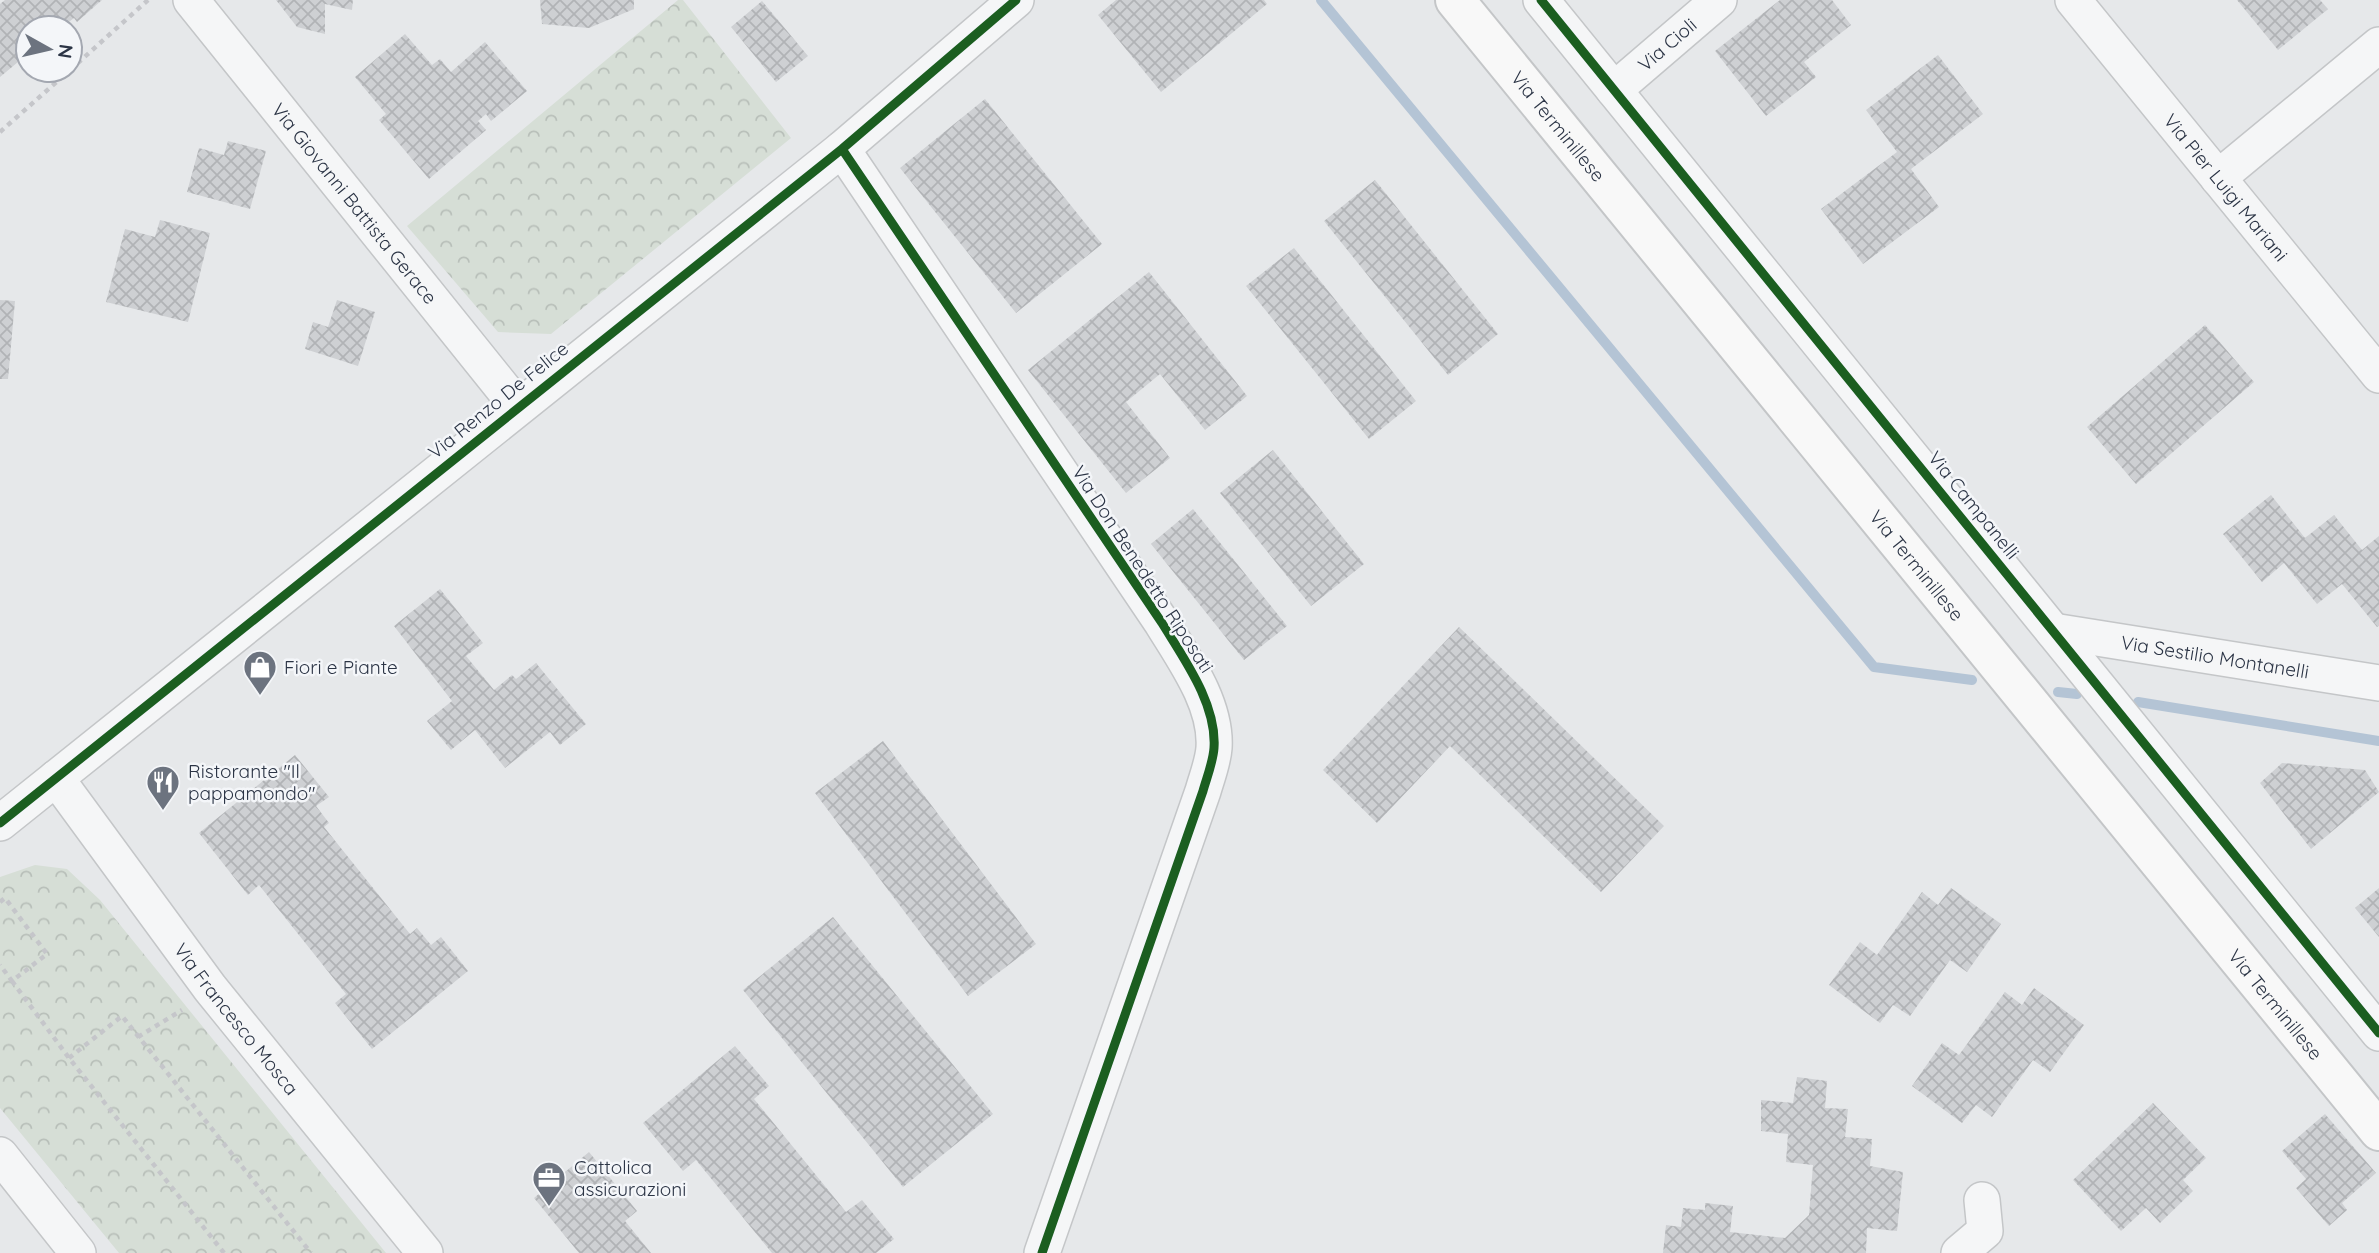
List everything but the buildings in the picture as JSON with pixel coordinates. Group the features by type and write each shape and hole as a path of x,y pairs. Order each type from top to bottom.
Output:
{"main road":[{"name":"Via Terminillese","path":"1455,0 2379,1131"}],"street":[{"name":"Via Giovanni Battista Gerace","path":"191,0 517,407"},
{"name":"Via Renzo De Felice","path":"0,823 842,149 1016,0"},
{"name":"Via Campanelli","path":"1541,0 2379,1033"},
{"name":"Via Cioli","path":"1614,90 1719,0"},
{"name":"Via Pier Luigi Mariani","path":"2073,0 2379,375"},
{"path":"2218,178 2379,45"},
{"name":"Via Don Benedetto Riposati","path":"842,149 1162,623 1193,672 1209,712 1214,748 1203,791 1042,1253"},
{"name":"Via Sestilio Montanelli","path":"2053,631 2379,682"},
{"name":"Via Francesco Mosca","path":"56,778 210,988 425,1253"},
{"path":"0,1155 78,1253"},
{"path":"1959,1253 1985,1231 1982,1200"}],"path":[{"path":"84,57 148,0"},
{"path":"0,132 54,84"},
{"path":"0,902 5,898 47,954 12,981"},
{"path":"0,965 69,1058 224,1253"},
{"path":"138,1037 186,1007"},
{"path":"69,1058 122,1016 311,1253"}],"green space":[{"path":"678,0 683,0 791,138 551,334 498,332 407,226"},
{"path":"35,865 67,869 100,900 386,1253 119,1253 0,1108 0,877"}],"waterway":[{"path":"1321,0 1874,667 1972,680"},
{"path":"2058,692 2077,694"},
{"path":"2138,702 2379,741"}],"cycle path":[{"path":"0,823 842,149 1016,0"},
{"path":"1541,0 2379,1033"},
{"path":"842,149 1162,623 1197,682 1214,731 1214,748 1203,791 1042,1253"}],"place":[{"name":"Fiori e Piante","path":"260,697"},
{"name":"Ristorante \"Il pappamondo\"","path":"163,812"},
{"name":"Cattolica assicurazioni","path":"549,1208"}]}
